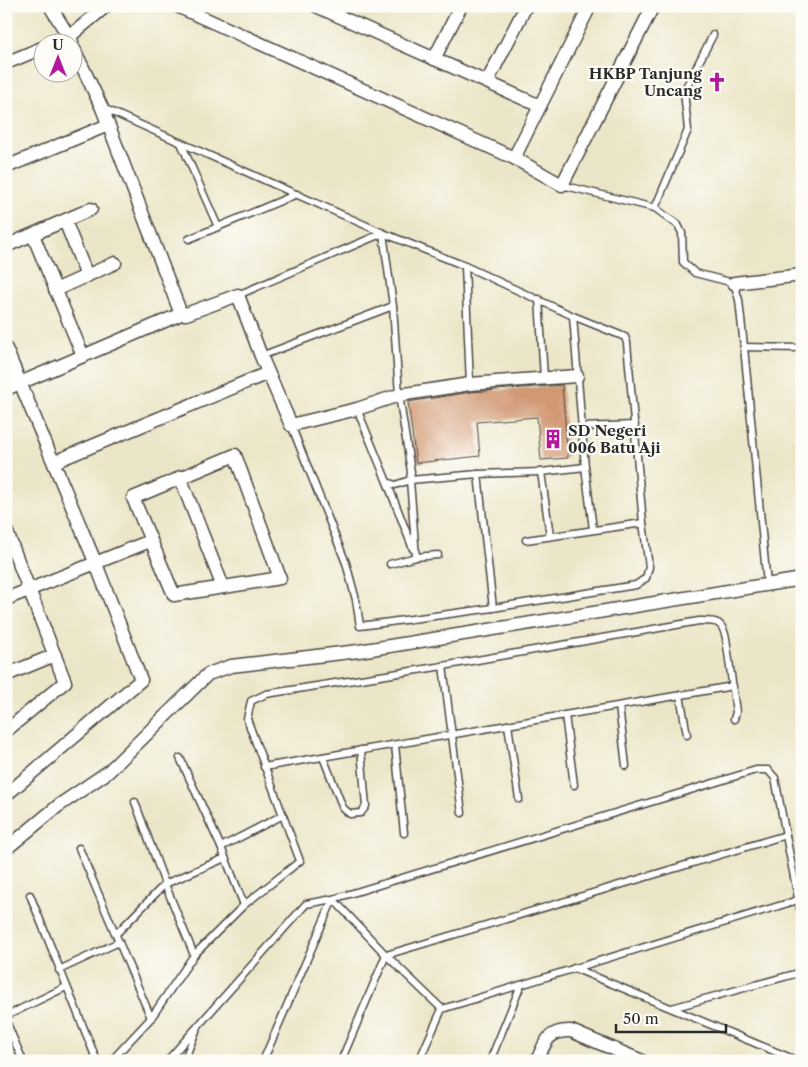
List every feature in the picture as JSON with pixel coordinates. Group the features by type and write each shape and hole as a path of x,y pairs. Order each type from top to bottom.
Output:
{"street":[{"path":"50,6 66,32"},
{"path":"80,32 106,6"},
{"path":"316,6 540,106"},
{"path":"434,59 461,6"},
{"path":"487,82 526,6"},
{"path":"514,158 590,6"},
{"path":"180,7 204,11 514,158 562,185 653,6"},
{"path":"6,63 32,52"},
{"path":"82,65 102,108 181,314"},
{"path":"6,167 108,125"},
{"path":"6,246 91,209"},
{"path":"65,221 87,276"},
{"path":"32,235 82,356"},
{"path":"55,290 115,264"},
{"path":"734,283 802,275"},
{"path":"6,389 181,314 186,314 238,295 261,356 291,425 357,409 399,394 470,384 577,376"},
{"path":"6,349 96,564 141,680 6,795"},
{"path":"54,462 268,373"},
{"path":"235,455 280,578 174,595 150,541 133,498 235,455"},
{"path":"180,477 223,586"},
{"path":"6,530 65,682 6,731"},
{"path":"6,599 150,541"},
{"path":"6,849 58,806 108,772 208,674 231,666 359,651 802,579"},
{"path":"6,675 55,655"},
{"path":"537,1061 546,1040 560,1030 571,1031 642,1061"}],"lane":[{"path":"655,208 688,130 684,92 712,35"},
{"path":"102,108 383,233 465,266 573,316 626,337 643,523 649,567 646,578 636,585 493,608 360,626 356,600 346,563 291,425"},
{"path":"181,143 218,227"},
{"path":"562,185 655,208 678,225 682,233 683,262 695,273 734,283 744,347 767,584"},
{"path":"190,239 297,194"},
{"path":"238,295 383,233"},
{"path":"383,233 392,306 399,394 411,472 416,557"},
{"path":"465,266 470,384"},
{"path":"539,299 544,378"},
{"path":"261,356 392,306"},
{"path":"573,316 585,467 593,529"},
{"path":"744,347 802,348"},
{"path":"357,409 416,557"},
{"path":"582,427 634,426"},
{"path":"387,482 395,485 410,480 478,474 541,472 585,467"},
{"path":"541,472 550,536"},
{"path":"478,474 493,608"},
{"path":"526,540 643,523"},
{"path":"390,564 416,557 438,555"},
{"path":"111,1061 152,1018 194,955 244,905 300,861 247,719 251,701 266,694 442,666 699,621 716,621 724,627 736,712 734,719"},
{"path":"442,666 462,813"},
{"path":"264,767 733,686"},
{"path":"680,695 687,735"},
{"path":"619,706 626,766"},
{"path":"565,715 574,785"},
{"path":"508,725 518,799"},
{"path":"395,745 404,833"},
{"path":"323,757 343,808 350,814 361,813 366,806 361,750"},
{"path":"180,758 221,847 244,905"},
{"path":"167,1061 306,904 333,899 756,770 768,770 775,778 802,919"},
{"path":"135,802 165,884 194,955"},
{"path":"221,847 283,815"},
{"path":"386,955 786,835"},
{"path":"79,848 152,1018"},
{"path":"116,934 165,884 225,858"},
{"path":"30,895 97,1061"},
{"path":"333,899 386,955 442,1009"},
{"path":"263,1061 333,899"},
{"path":"419,1061 442,1009 798,900"},
{"path":"60,970 119,942"},
{"path":"341,1061 386,955"},
{"path":"574,968 798,1061"},
{"path":"672,1008 802,972"},
{"path":"490,1061 521,985"},
{"path":"6,1016 66,986"},
{"path":"6,1020 9,1037 23,1061"},
{"path":"184,1061 198,1025"}],"building":[{"name":"SD Negeri 006 Batu Aji","path":"562,385 568,458 541,460 537,417 477,422 480,456 416,463 408,402 471,392"}],"place":[{"name":"HKBP Tanjung Uncang","path":"717,82"},
{"name":"SD Negeri 006 Batu Aji","path":"553,439"}]}
